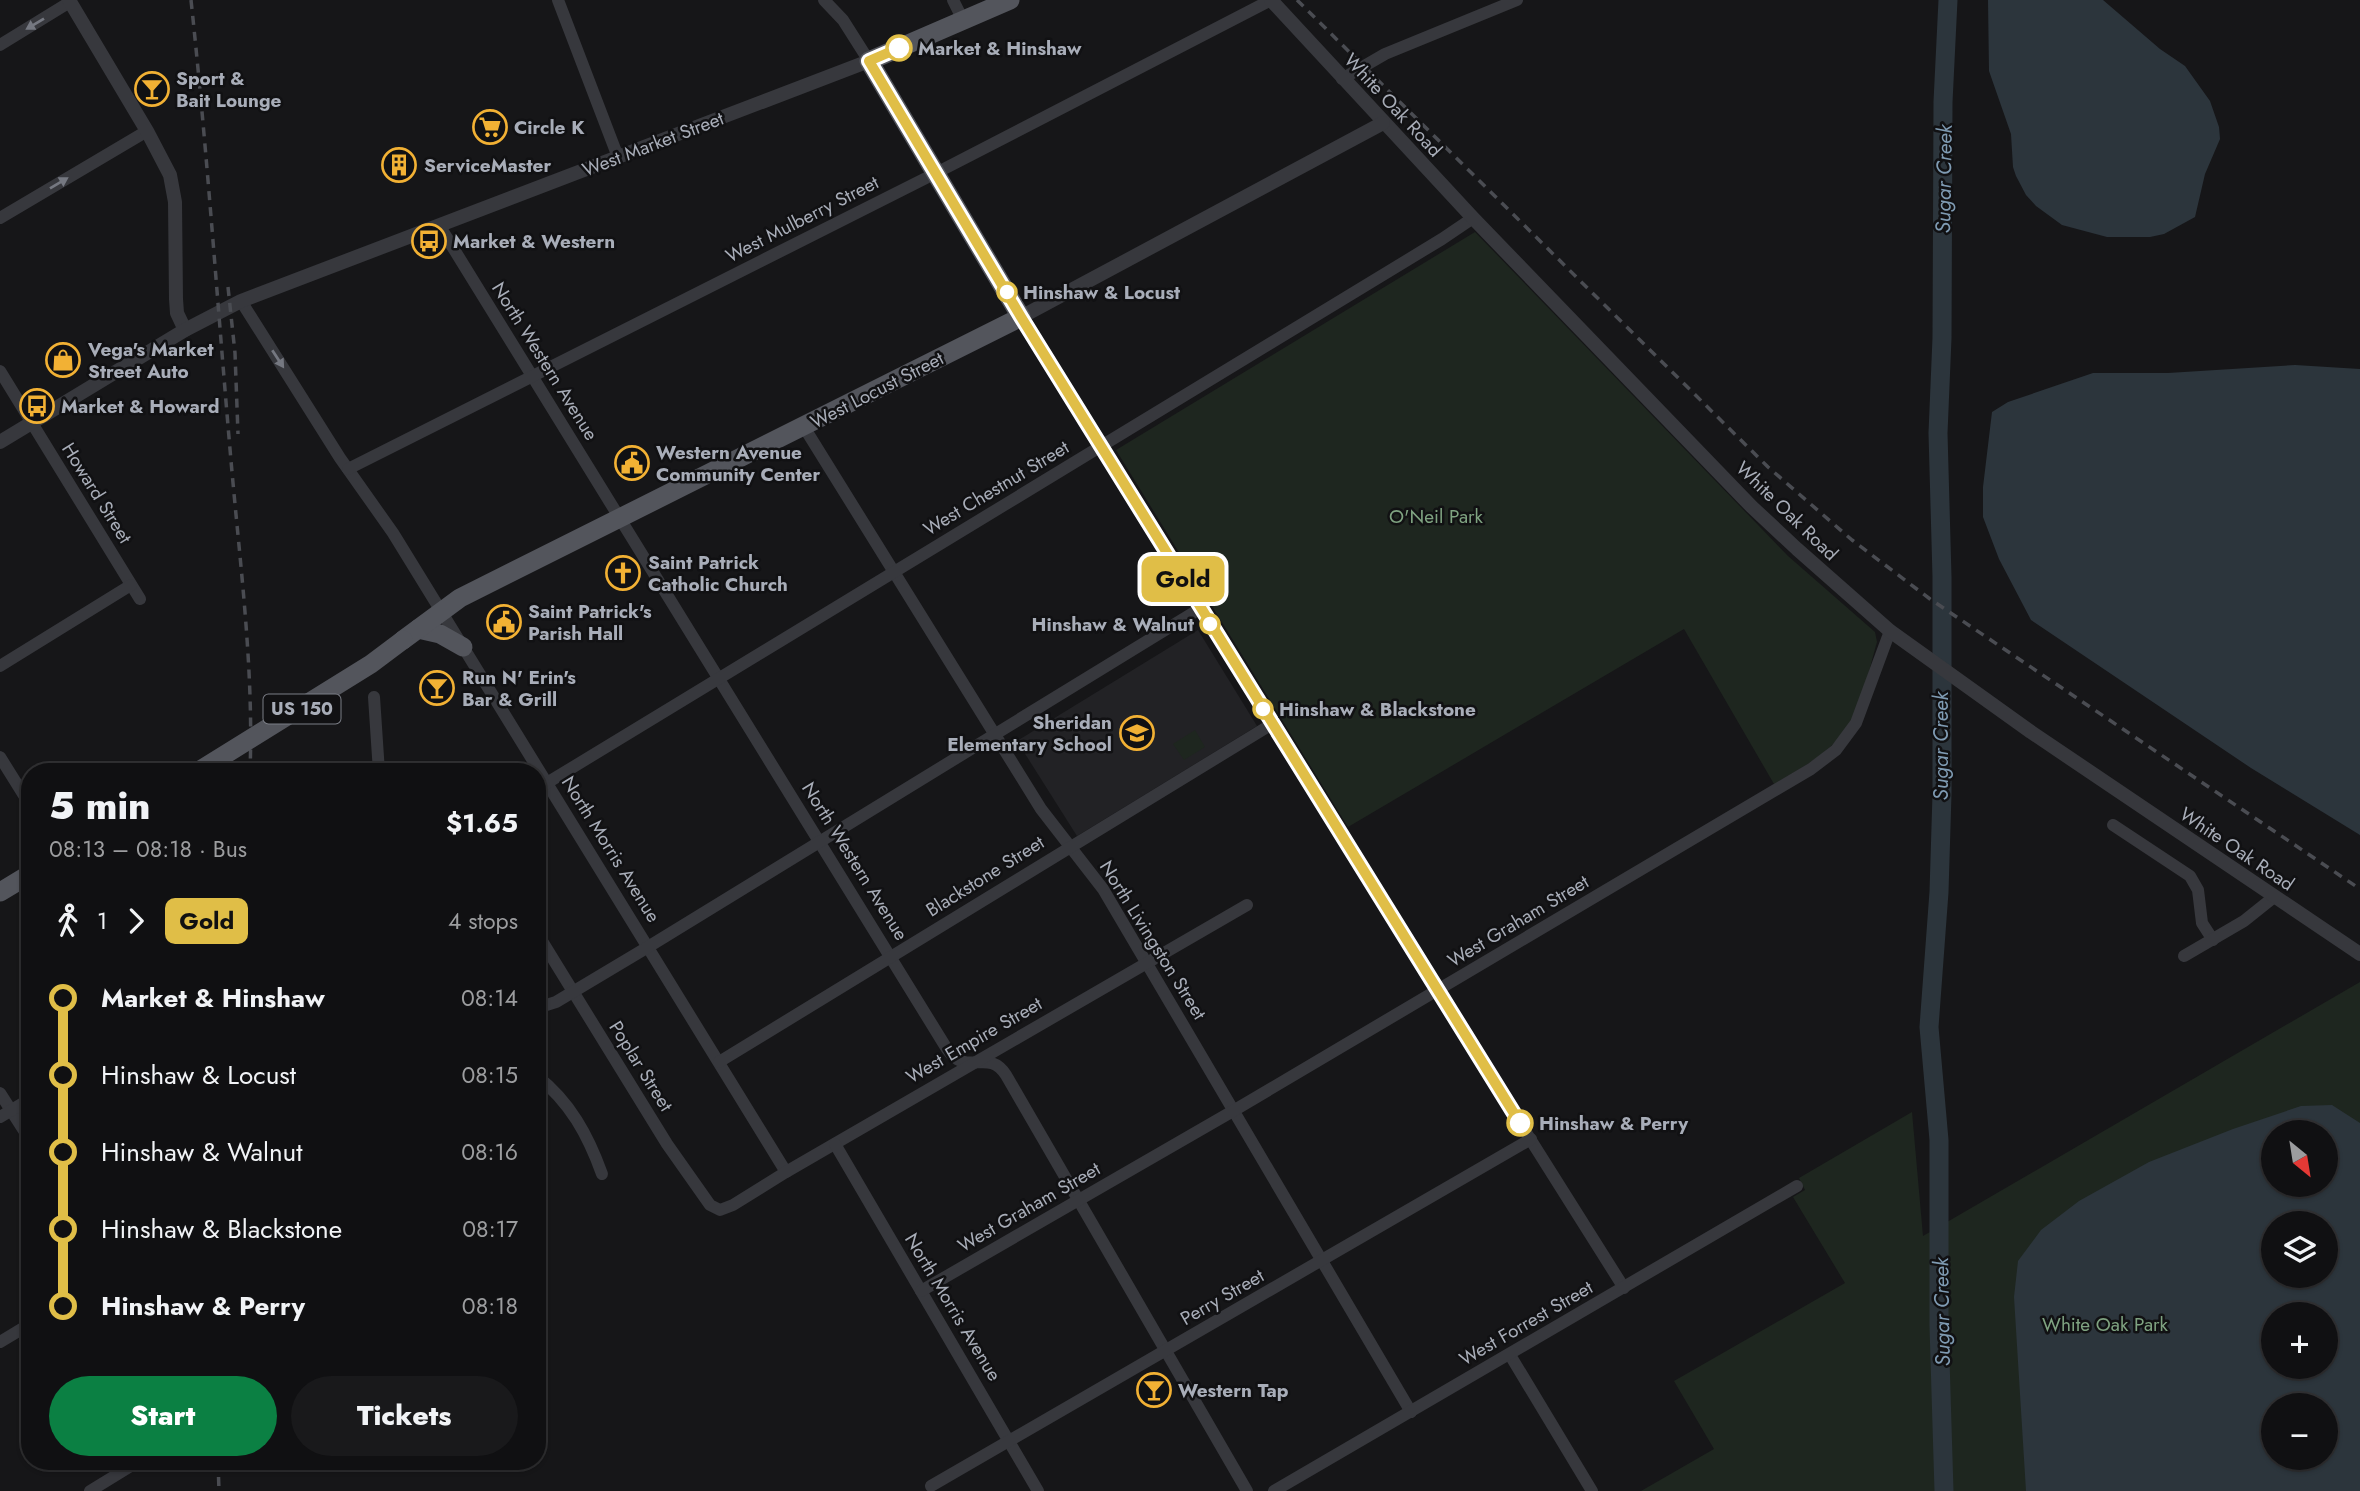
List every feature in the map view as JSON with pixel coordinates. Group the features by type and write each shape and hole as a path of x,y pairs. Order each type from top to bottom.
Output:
{"main road":[{"name":"West Market Street","path":"869,61 1010,0"},
{"path":"869,61 1021,317"},
{"name":"West Locust Street","path":"212,763 348,679 460,598 1021,317"},
{"path":"411,635 440,634 463,646"},
{"path":"0,892 21,879"}],"street":[{"path":"558,0 618,158"},
{"path":"824,0 843,20 869,61"},
{"path":"953,0 963,20"},
{"name":"White Oak Road","path":"1271,0 1473,218 1752,507 1797,550 1890,631 1975,693 2360,954"},
{"name":"West Mulberry Street","path":"348,469 936,173 1271,0"},
{"path":"1342,79 1385,54 1517,0"},
{"path":"0,45 69,1 164,161 173,187 177,313 185,330"},
{"name":"West Market Street","path":"0,442 185,330 241,301 869,61"},
{"name":"West Locust Street","path":"1021,317 1383,123"},
{"path":"0,218 147,131"},
{"name":"West Chestnut Street","path":"546,784 1473,218"},
{"name":"North Western Avenue","path":"439,225 954,1059 964,1063 992,1062 1000,1067 1247,1491"},
{"name":"North Morris Avenue","path":"241,301 442,611 529,763"},
{"path":"1021,317 1437,991 1624,1288"},
{"name":"Howard Street","path":"0,371 140,599"},
{"name":"North Livingston Street","path":"804,426 1041,809 1103,889 1411,1412"},
{"path":"0,666 131,585"},
{"path":"546,1007 1201,608"},
{"name":"West Graham Street","path":"921,1291 1437,991 1832,755 1849,734 1864,707 1890,631"},
{"path":"373,697 378,763"},
{"name":"Blackstone Street","path":"719,1062 1272,724"},
{"path":"0,757 21,791"},
{"name":"North Morris Avenue","path":"546,792 648,947 786,1172"},
{"path":"2113,825 2190,876 2198,890 2202,923 2213,940"},
{"path":"2184,956 2244,921 2274,897"},
{"name":"West Empire Street","path":"721,1209 733,1205 1247,905"},
{"name":"Poplar Street","path":"546,948 704,1198 713,1208 721,1209"},
{"path":"546,1084 565,1101 579,1122 602,1174"},
{"path":"0,1093 6,1114 21,1130"},
{"path":"6,1114 21,1105"},
{"name":"Perry Street","path":"931,1486 1531,1139"},
{"name":"North Morris Avenue","path":"835,1144 1038,1491"},
{"name":"West Forrest Street","path":"1274,1491 1797,1186"},
{"path":"0,1342 21,1329"},
{"path":"1510,1355 1592,1491"},
{"path":"90,1491 124,1470"}],"shaded area":[{"path":"1988,0 2103,0 2160,49 2185,66 2210,101 2220,139 2205,174 2195,217 2164,234 2150,237 2107,237 2062,225 2036,206 2026,195 2016,176 2011,134 1989,71"},
{"path":"2295,365 2360,369 2360,835 2251,768 2031,620 1999,559 1983,517 1983,487 1992,412 2008,402 2093,373 2168,373"},
{"name":"Sheridan Elementary School","path":"1198,630 1257,726 1077,836 1017,741"},
{"path":"2332,1105 2360,1123 2360,1491 2026,1491 2014,1297 2018,1261 2041,1230 2079,1201 2149,1162 2233,1129 2301,1106"}],"green space":[{"name":"O'Neil Park","path":"1475,232 1788,556 1875,632 1877,642 1867,679 1848,727 1826,751 1774,784 1684,629 1348,827 1116,450"},
{"path":"1195,730 1205,747 1184,760 1173,744"},
{"name":"White Oak Park","path":"2360,982 2360,1491 1641,1491 1714,1449 1674,1381 1845,1283 1793,1197 1805,1190 1799,1178 1912,1112 1923,1236"}],"waterway":[{"name":"Sugar Creek","path":"1944,1491 1939,1326 1939,1140 1929,1027 1939,892 1942,794 1942,577 1938,433 1942,338 1943,102 1948,0"}],"railway":[{"path":"191,0 245,610 250,691 250,763"},
{"path":"1297,0 1768,467 1852,540 1930,599 2360,889"},
{"path":"228,287 235,353 238,434"},
{"path":"218,1470 219,1491"}],"bus line":[{"name":"Gold","path":"899,48 869,61 1021,317 1520,1123"}],"place":[{"name":"Market & Hinshaw","path":"899,48"},
{"name":"Sport & Bait Lounge","path":"152,89"},
{"name":"Circle K","path":"490,127"},
{"name":"ServiceMaster","path":"399,165"},
{"name":"Market & Western","path":"429,241"},
{"name":"Hinshaw & Locust","path":"1007,292"},
{"name":"Vega's Market Street Auto","path":"63,360"},
{"name":"Market & Howard","path":"37,406"},
{"name":"Western Avenue Community Center","path":"632,463"},
{"name":"Saint Patrick Catholic Church","path":"623,573"},
{"name":"Saint Patrick's Parish Hall","path":"504,622"},
{"name":"Hinshaw & Walnut","path":"1210,624"},
{"name":"Run N' Erin's Bar & Grill","path":"437,688"},
{"name":"Hinshaw & Blackstone","path":"1263,709"},
{"name":"Sheridan Elementary School","path":"1137,733"},
{"name":"Hinshaw & Perry","path":"1520,1123"},
{"name":"Western Tap","path":"1154,1390"}]}
